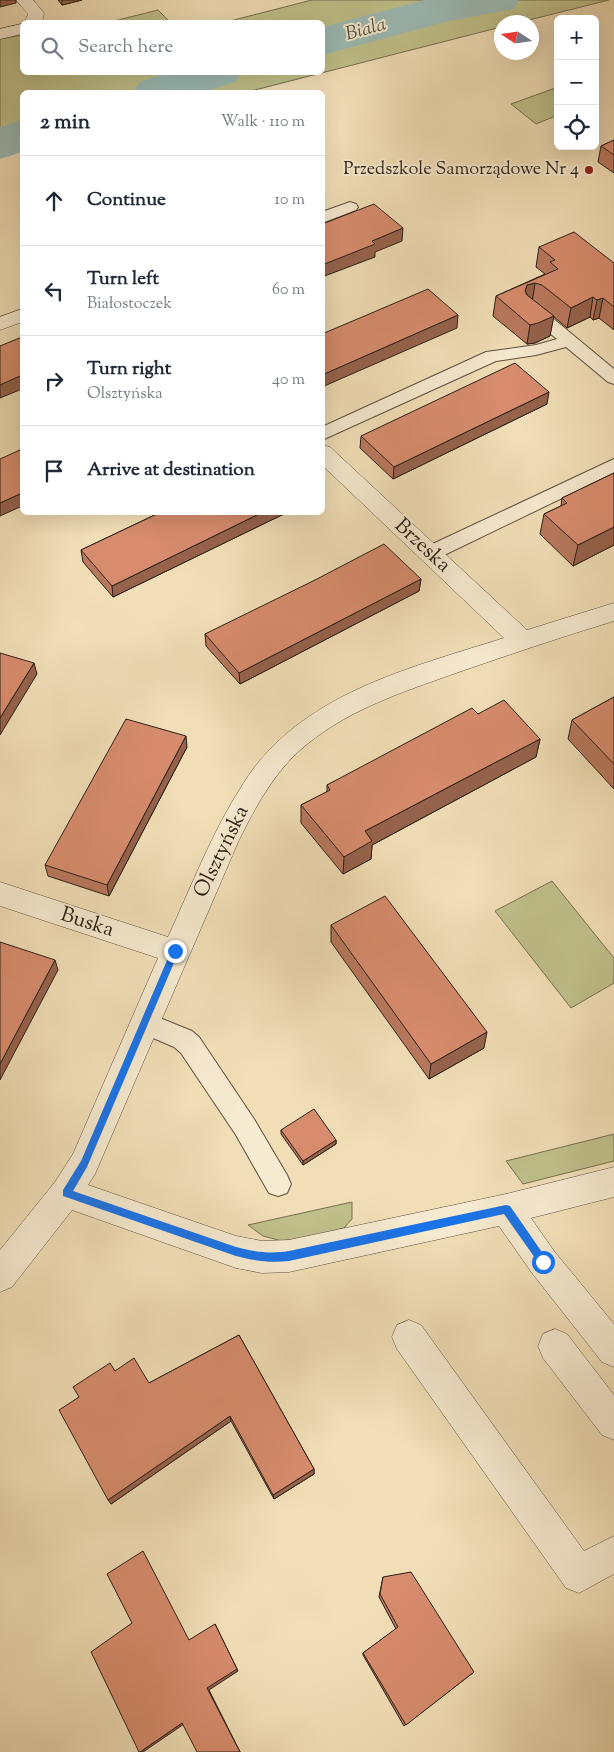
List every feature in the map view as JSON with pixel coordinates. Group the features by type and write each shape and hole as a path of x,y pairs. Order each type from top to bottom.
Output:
{"street":[{"path":"24,0 36,13 35,20"},
{"path":"0,34 20,29"},
{"path":"0,324 20,316"},
{"name":"Brzeska","path":"325,455 522,640"},
{"name":"Olsztyńska","path":"0,1276 66,1193 84,1164 175,951 238,814 262,776 292,742 328,716 367,696 522,640 614,612"},
{"name":"Buska","path":"0,894 175,951"},
{"path":"66,1193 236,1252 256,1257 271,1258 289,1256 506,1209 614,1182"},
{"path":"506,1209 543,1262 614,1350"},
{"path":"409,1337 579,1575 614,1554"},
{"path":"555,1346 614,1423"}],"lane":[{"path":"325,217 350,206"},
{"path":"532,310 614,378"},
{"path":"325,433 492,356 536,350 570,341"},
{"path":"431,553 614,465"},
{"path":"145,1023 183,1039 190,1045 245,1127 278,1184"}],"green space":[{"path":"312,0 609,0 539,18 539,15 494,15 494,29 325,72 325,20 234,20"},
{"path":"158,10 168,20 118,20"},
{"path":"20,35 20,75 313,75 255,90 20,90 20,151 0,156 0,39"},
{"path":"554,88 554,117 536,124 511,104"},
{"path":"552,881 614,958 614,983 571,1008 495,911"},
{"path":"614,1134 614,1161 523,1184 506,1161"},
{"path":"352,1202 352,1219 344,1228 308,1237 282,1241 263,1236 248,1225"}],"building":[{"path":"614,140 614,155 601,146"},
{"path":"374,204 403,228 372,241 375,244 325,264 325,223"},
{"path":"574,232 614,263 614,307 603,298 597,300 593,297 571,308 542,285 535,283 527,285 525,291 527,295 554,316 530,325 496,296 558,269 550,262 555,260 539,247"},
{"path":"428,289 458,315 325,374 325,333"},
{"path":"20,338 20,376 0,385 0,346"},
{"path":"515,363 549,392 394,467 361,436"},
{"path":"20,450 20,494 0,503 0,459"},
{"path":"614,473 614,527 578,545 544,514 567,503 562,498"},
{"path":"155,515 257,515 112,586 81,550"},
{"path":"384,544 421,579 239,673 205,634 315,580"},
{"path":"0,653 34,663 0,718"},
{"path":"614,697 614,764 572,720"},
{"path":"504,700 540,739 365,831 372,841 344,857 301,805 330,790 327,785 472,708 478,714"},
{"path":"126,719 186,736 107,885 45,865"},
{"path":"385,896 487,1032 431,1064 331,925"},
{"path":"0,942 55,960 0,1064"},
{"path":"314,1109 336,1140 303,1161 281,1130"},
{"path":"239,1335 314,1469 273,1495 230,1416 108,1500 59,1410 79,1397 73,1387 110,1363 115,1371 134,1358 149,1383"},
{"path":"143,1551 189,1640 215,1624 237,1669 207,1688 240,1752 197,1752 182,1723 139,1752 91,1652 132,1623 107,1574"},
{"path":"411,1572 474,1672 406,1725 363,1653 398,1627 380,1594 383,1577"}],"waterway":[{"name":"Biala","path":"325,40 446,8 497,0"},
{"name":"Biala","path":"163,90 210,75"},
{"name":"Biala","path":"0,144 20,136"}],"place":[{"name":"Przedszkole Samorządowe Nr 4","path":"589,170"}],"route":[{"path":"175,951 84,1164 66,1193 236,1252 256,1257 271,1258 289,1256 506,1209 543,1262"}]}
